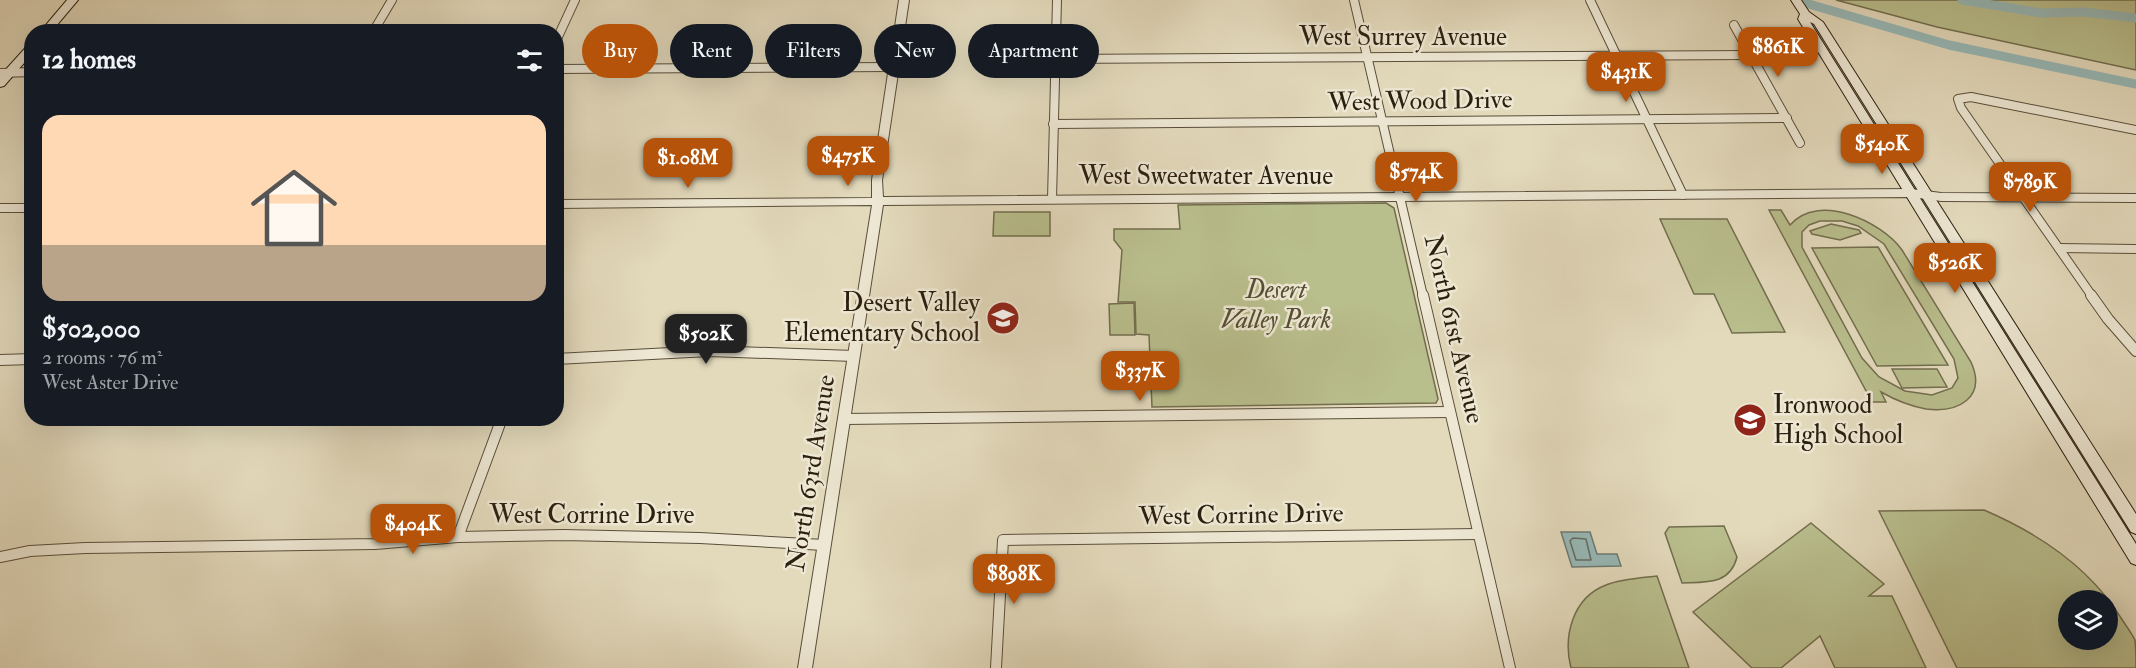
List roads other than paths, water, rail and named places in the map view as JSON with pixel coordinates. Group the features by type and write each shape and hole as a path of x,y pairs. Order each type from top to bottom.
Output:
{"main road":[{"path":"52,24 73,0"},
{"path":"1800,7 1803,19 2136,558"},
{"path":"1800,7 1818,22 2136,527"},
{"path":"0,83 5,73 24,55"},
{"path":"2049,418 2067,428 2084,444"}],"street":[{"path":"378,24 392,0"},
{"path":"563,24 574,0"},
{"name":"North 63rd Avenue","path":"900,24 904,0"},
{"path":"1056,24 1057,0"},
{"name":"North 61st Avenue","path":"1354,0 1510,668"},
{"path":"1590,0 1683,195"},
{"path":"1734,25 1800,142"},
{"name":"West Surrey Avenue","path":"1099,59 1750,56"},
{"path":"564,69 874,67"},
{"path":"5,73 24,72"},
{"name":"North 63rd Avenue","path":"805,668 878,201 877,180 891,78"},
{"path":"1052,199 1054,78"},
{"path":"2136,130 1971,97 1958,99 1961,108 2108,319 2136,351"},
{"name":"West Wood Drive","path":"1053,124 1787,118"},
{"path":"2022,194 2136,190"},
{"name":"West Sweetwater Avenue","path":"564,204 1911,193 1941,197 2022,194"},
{"path":"2022,194 2136,198"},
{"path":"0,208 24,208"},
{"path":"2059,248 2136,249"},
{"path":"564,359 709,351 854,357"},
{"path":"0,360 24,359"},
{"path":"844,419 1450,412"},
{"path":"458,537 499,426"},
{"name":"West Corrine Drive","path":"996,668 1003,540 1479,534"},
{"name":"West Corrine Drive","path":"0,556 30,551 85,548 375,544 458,537 564,535 700,538 824,545"}],"water":[{"path":"1561,532 1590,532 1597,554 1617,554 1621,566 1572,567"}],"waterway":[{"path":"1795,0 1949,45 2136,84"},
{"path":"1962,0 2041,13 2084,12 2136,18"}],"place":[{"name":"Desert Valley Elementary School","path":"1003,318"},
{"name":"Ironwood High School","path":"1750,420"}],"park label":[{"name":"Desert Valley Park","path":"1276,305"}]}
